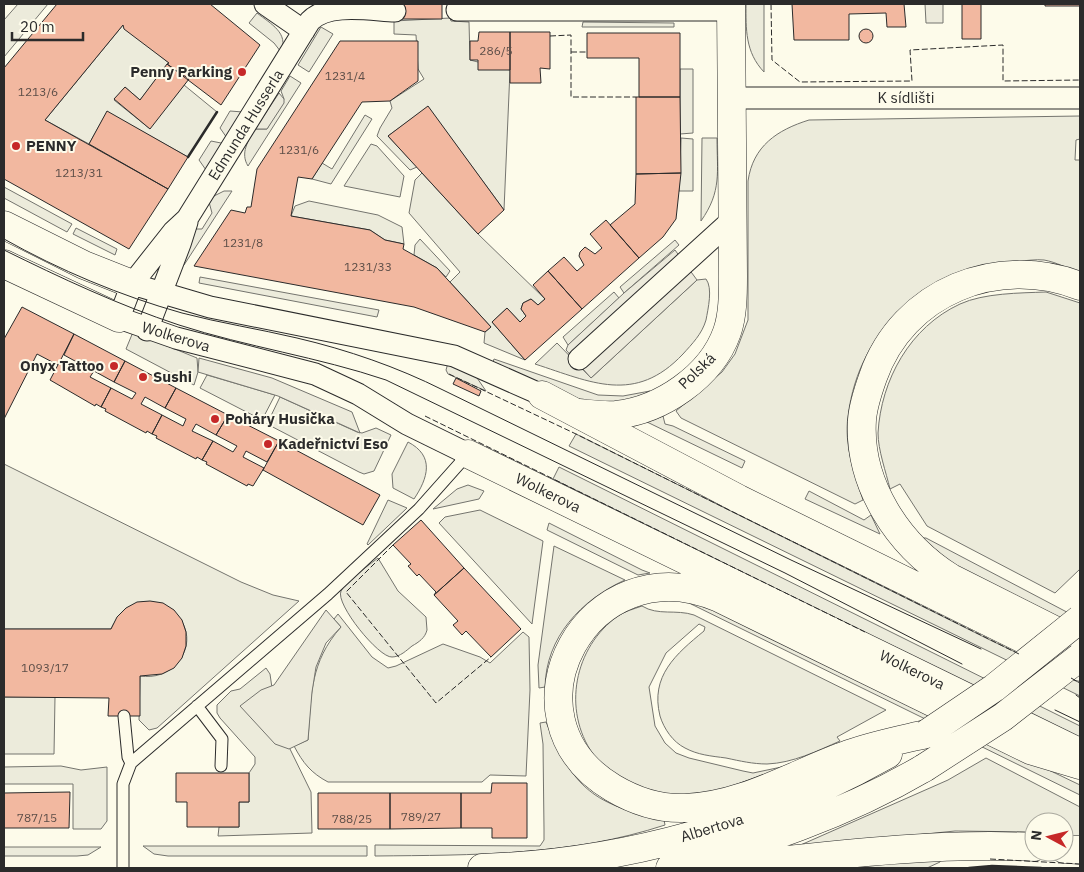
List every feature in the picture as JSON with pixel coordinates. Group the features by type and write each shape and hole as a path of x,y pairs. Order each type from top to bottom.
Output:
{"main road":[{"name":"Polská","path":"578,413 621,414 663,400 682,388 713,359 723,342 729,324 733,285 731,7"},
{"name":"Wolkerova","path":"6,240 67,257 132,284"},
{"name":"Wolkerova","path":"6,240 119,318"},
{"path":"1080,286 1040,275 996,276 962,284 931,300 900,328 883,354 866,397 862,431 864,452 871,482 884,509 911,546 931,564 951,578 1080,643"},
{"name":"Wolkerova","path":"542,395 739,499 1080,667"},
{"name":"Wolkerova","path":"468,454 1080,752"},
{"path":"1080,619 994,688 926,734 732,800 690,808 658,806 636,799 612,788 592,774 569,743 562,723 560,703 562,674 567,656 577,637 590,620 611,603 649,588 699,591 719,598 1030,750 1080,765"},
{"name":"Albertova","path":"670,868 773,838 873,796 924,768 1003,716 1080,657"},
{"name":"Albertova","path":"482,868 585,860 680,838 789,803 846,777 884,748"},
{"path":"712,868 882,851 957,846 1024,847"}],"street":[{"path":"265,4 304,31"},
{"name":"Edmunda Husserla","path":"147,330 159,294 180,244 187,219 304,31 319,13 330,10 346,7 395,11"},
{"path":"457,10 731,7"},
{"name":"K sídlišti","path":"732,98 1080,98"},
{"name":"Edmunda Husserla","path":"119,318 132,284 172,232 187,219"},
{"path":"578,359 732,220"},
{"name":"Wolkerova","path":"132,284 159,294 219,309 454,356 542,395"},
{"name":"Wolkerova","path":"119,318 147,330 209,348 315,374 358,394 407,424 468,454"}],"lane":[{"path":"122,868 123,784 131,763 328,594 419,508 468,454"},
{"path":"197,706 222,739 221,766"},
{"path":"124,716 128,756 131,763"}],"shaded area":[{"path":"18,4 48,4 4,57 4,20"},
{"path":"746,4 764,4 764,72 750,48"},
{"path":"925,4 943,4 943,23 926,23"},
{"path":"257,13 273,25 281,34 283,45 281,52 274,43 249,23"},
{"path":"450,18 451,21 469,22 470,60 510,70 504,210 428,107 388,136 417,167 410,170 377,136 392,108 390,101 424,79 418,69 416,35 394,34 394,21"},
{"path":"583,22 674,23 674,27 582,27"},
{"path":"123,25 169,63 140,100 125,87 114,100 149,128 184,85 217,112 188,157 107,112 89,144 45,120"},
{"path":"321,27 333,34 309,72 298,65"},
{"path":"680,69 693,69 693,133 680,134"},
{"path":"290,76 301,83 248,166 245,152 248,143 255,129 267,129 284,99 281,91"},
{"path":"279,93 284,99 284,103 267,129 255,129"},
{"path":"230,111 243,112 227,138 220,128"},
{"path":"365,115 372,119 331,184 312,179 322,163 332,169"},
{"path":"1080,116 1080,139 1076,140 1075,160 1080,160 1080,273 1044,260 986,265 956,274 928,288 904,307 883,329 867,355 855,384 848,416 847,438 853,469 863,500 855,504 681,418 676,411 722,372 735,354 748,320 748,181 755,158 768,141 777,134 809,120"},
{"path":"227,138 206,170 199,160 211,141 221,143"},
{"path":"681,138 693,139 693,191 679,191"},
{"path":"702,138 717,138 717,181 708,210 701,221"},
{"path":"371,144 377,146 404,176 400,197 344,186"},
{"path":"422,173 478,234 545,299 538,305 531,299 523,303 521,309 526,316 520,322 507,308 492,322 525,360 484,343 485,332 491,327 450,282 460,272 409,213 415,180"},
{"path":"4,187 72,224 67,232 4,198"},
{"path":"224,191 232,191 184,265 179,264 191,229 202,229 212,213 209,202 212,197"},
{"path":"309,201 378,215 402,227 404,244 385,240 370,230 291,216 295,206"},
{"path":"76,228 117,249 115,255 73,234"},
{"path":"420,239 450,271 446,277 437,268 414,255 415,245"},
{"path":"675,240 679,245 624,293 620,287"},
{"path":"675,250 697,280 591,378 566,350 568,345 624,293"},
{"path":"200,277 379,310 377,317 199,283"},
{"path":"706,279 709,288 709,299 706,320 702,330 683,354 665,370 648,380 612,385 575,377 535,364 557,343 591,378 697,280"},
{"path":"614,292 619,298 568,345 563,337"},
{"path":"1046,292 1080,303 1080,569 1055,593 927,526 900,484 890,489 878,440 880,413 892,375 901,357 927,326 942,314 970,300 1002,294"},
{"path":"133,332 197,358 198,372 194,385 126,349"},
{"path":"199,358 272,378 352,412 360,433 278,396 198,372"},
{"path":"494,359 598,395 623,396 650,391 628,402 583,402 493,362"},
{"path":"448,363 475,375 486,391 448,374 446,370"},
{"path":"207,375 275,395 262,420 200,388"},
{"path":"280,397 357,432 362,433 376,428 391,435 374,471 364,474 359,472 267,424"},
{"path":"663,416 665,424 673,426 745,461 742,468 647,422"},
{"path":"576,434 1080,683 1080,696 569,446"},
{"path":"408,442 422,454 426,468 423,483 414,499 393,488 392,474"},
{"path":"4,464 241,582 273,595 299,601 157,728 149,730 139,720 140,676 161,674 170,670 178,662 186,646 186,631 179,618 168,608 153,602 138,603 123,612 111,629 4,629"},
{"path":"559,467 1080,726 1080,738 553,479"},
{"path":"468,485 484,491 479,499 433,509 457,489"},
{"path":"809,491 864,520 871,515 880,534 805,499"},
{"path":"388,500 407,508 368,545 367,544"},
{"path":"480,510 543,541 532,624 439,523 445,517"},
{"path":"549,523 650,573 638,575 547,530"},
{"path":"922,538 926,538 1080,619 1080,632 954,565"},
{"path":"554,546 625,580 594,598 569,622 559,636 552,652 547,669 545,687 539,688 538,665"},
{"path":"378,558 398,591 426,617 427,630 423,638 395,657 386,655 369,640 351,618 341,598 341,591 344,587 358,573"},
{"path":"689,603 703,604 1080,785 1080,795"},
{"path":"642,606 654,611 681,612 694,615 886,710 837,737 840,741 805,756 777,763 746,762 705,755 690,750 677,742 664,726 658,702 662,678 668,667 684,648 704,631 705,627 699,624 666,653 649,687 655,726 665,743 676,753 689,758 753,773 791,765 701,797 670,794 641,787 614,774 593,754 583,737 576,699 577,680 591,644 603,629 618,616"},
{"path":"326,610 341,627 326,643 316,667 308,740 289,749 275,744 240,706 261,690 274,685"},
{"path":"338,614 372,657 388,668 443,644 480,657 490,663 523,632 529,637 530,690 526,776 490,775 482,782 328,782 312,771 294,746 308,740 314,680 323,653 341,627 334,619"},
{"path":"266,668 270,674 272,688 289,747 311,792 312,833 218,836 219,827 239,827 239,802 249,802 249,773 255,764 255,757 220,718 217,713 217,705 231,691 240,689"},
{"path":"4,697 55,697 54,754 4,754"},
{"path":"546,722 566,764 577,779 589,790 603,800 620,808 664,820 665,825 594,843 521,852 375,856 375,845 540,846 544,840 544,829 543,744 540,723"},
{"path":"986,758 1080,807 1080,837 1074,836 1074,812 1024,812 1024,832 955,831 796,847 948,780"},
{"path":"61,766 81,770 107,767 107,821 101,829 73,829 73,784 4,784 4,767"},
{"path":"143,846 367,846 367,856 168,856 154,854"},
{"path":"4,847 101,847 88,855 4,856"},
{"path":"940,859 940,862 927,868 820,868"}],"building":[{"path":"57,4 210,4 260,45 221,105 124,29 123,25 45,120 168,189 129,249 4,179 4,68"},
{"path":"399,4 442,4 442,19 399,19"},
{"path":"792,4 904,4 906,27 887,27 886,13 849,14 849,40 794,40"},
{"path":"962,4 981,4 981,39 962,39"},
{"path":"1045,4 1080,4 1080,6 1045,6"},
{"path":"866,29 871,31 873,36 871,41 866,43 861,41 859,36 861,31"},
{"path":"479,32 510,32 510,70 478,70 478,60 470,60 470,41 478,41"},
{"path":"510,32 550,32 550,69 540,68 541,83 510,83"},
{"path":"587,33 680,33 680,97 639,97 639,58 587,58"},
{"path":"340,41 418,41 418,81 390,101 362,102 312,179 298,177 291,216 370,230 385,240 404,244 403,249 437,268 491,327 485,332 414,307 194,266 231,210 245,213 247,207 251,207 257,169"},
{"path":"167,64 189,79 150,129 114,99 125,87 140,100"},
{"path":"636,97 680,97 681,173 636,174"},
{"path":"428,106 504,210 478,234 388,136"},
{"path":"107,111 188,157 168,189 89,144"},
{"path":"681,173 676,219 663,237 639,258 610,225 635,204 636,174"},
{"path":"606,220 639,258 582,309 548,271 564,257 577,271 584,265 579,256 580,252 585,247 595,254 602,248 590,234"},
{"path":"548,271 582,309 525,360 492,322 507,308 520,322 526,316 521,309 523,303 531,299 538,305 545,299 533,285"},
{"path":"22,307 74,334 58,365 37,354 4,419 4,339"},
{"path":"74,334 125,361 114,382 94,371 90,377 111,388 101,407 96,404 95,406 50,380 60,361 81,372 84,366 64,355"},
{"path":"125,361 176,388 165,408 145,397 141,404 162,415 152,434 147,431 146,433 101,407 111,388 132,399 136,393 114,382"},
{"path":"456,378 481,391 479,396 453,384"},
{"path":"176,388 228,415 216,435 196,424 192,431 213,441 202,460 197,457 196,459 156,438 157,436 152,434 162,415 183,426 186,419 165,408"},
{"path":"228,415 279,441 267,462 246,451 243,457 264,468 253,486 248,484 247,486 202,460 213,441 233,452 237,446 216,435"},
{"path":"279,441 380,495 363,525 263,470"},
{"path":"421,520 464,568 434,595 436,592 419,574 417,576 408,566 411,564 393,545"},
{"path":"464,568 521,629 491,657 466,631 462,635 453,625 458,621 434,595"},
{"path":"137,602 163,603 174,610 182,620 186,632 186,646 182,658 174,668 162,674 140,676 140,716 108,716 109,698 4,697 4,629 111,629 117,617 126,608"},
{"path":"176,773 249,773 249,802 239,802 239,827 187,827 187,802 176,802"},
{"path":"492,783 527,783 527,838 492,838 492,828 461,828 461,793 491,793"},
{"path":"70,792 69,828 4,828 4,793"},
{"path":"318,793 390,793 390,829 318,829"},
{"path":"390,793 461,793 461,828 390,829"}],"tram line":[{"path":"4,239 68,272 136,299 196,317 316,343 372,360 408,374 791,560 981,649"},
{"path":"4,250 134,309 179,325 386,380 785,573 962,664"},
{"path":"1076,695 1080,698"},
{"path":"1055,710 1080,722"}],"fence":[{"path":"771,4 772,60 800,82 912,81 910,50 1003,45 1003,81 1080,80"},
{"path":"550,36 571,35 571,97 636,97"},
{"path":"571,52 587,52"},
{"path":"449,374 576,434 1021,655"},
{"path":"425,416 865,632"},
{"path":"393,545 346,592 436,703 491,657"},
{"path":"1071,678 1080,683"},
{"path":"990,859 1080,864"}],"wall":[{"path":"188,157 217,112"},
{"path":"969,868 992,866 1041,868"}],"place":[{"name":"Penny Parking","path":"242,72"},
{"name":"PENNY","path":"16,146"},
{"name":"Onyx Tattoo","path":"114,366"},
{"name":"Sushi","path":"143,377"},
{"name":"Poháry Husička","path":"215,419"},
{"name":"Kadeřnictví Eso","path":"268,444"}]}
